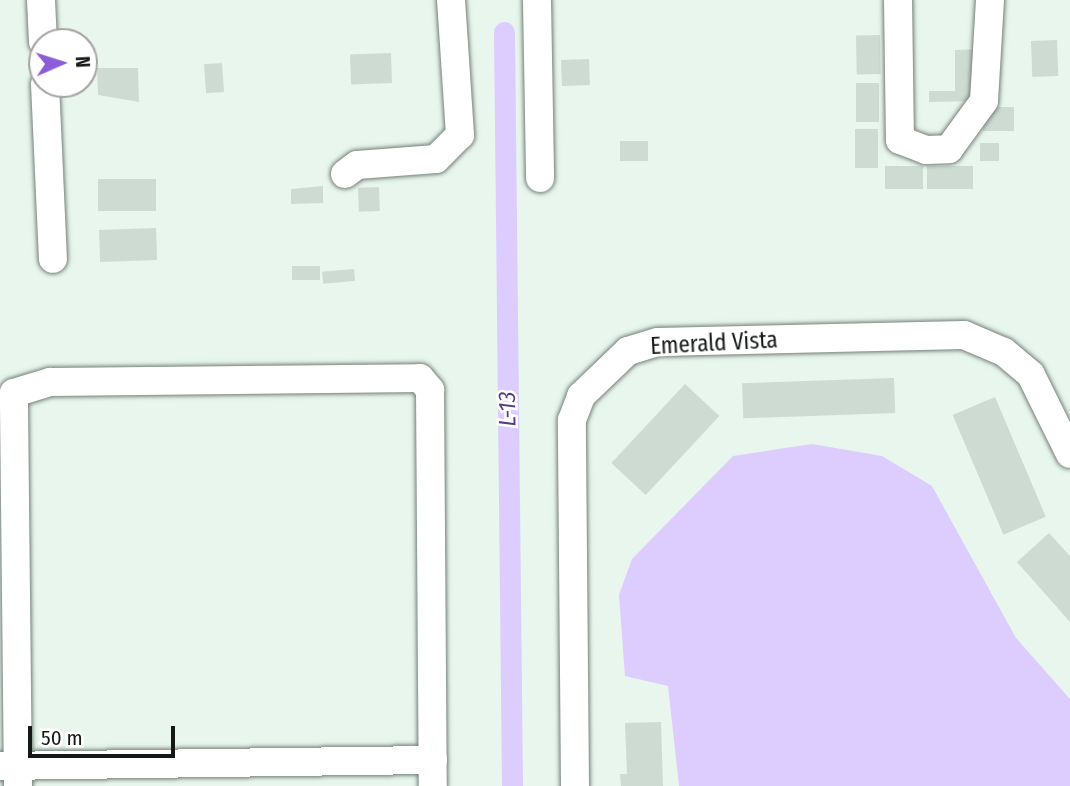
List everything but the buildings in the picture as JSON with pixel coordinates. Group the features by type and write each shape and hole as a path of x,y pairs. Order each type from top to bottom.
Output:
{"street":[{"path":"41,0 42,28"},
{"path":"345,174 357,165 436,159 460,135 451,0"},
{"path":"537,0 540,177"},
{"path":"898,0 900,140 926,150 949,149 984,101 990,0"},
{"path":"46,98 53,259"},
{"name":"Emerald Vista","path":"575,786 572,420 580,396 628,351 658,342 964,335 1004,352 1031,374 1070,454"},
{"path":"421,378 430,390 433,773 12,773 14,393 50,382 421,378"}],"shaded area":[{"path":"812,444 882,456 932,486 1016,638 1070,699 1070,786 679,786 668,686 625,676 619,595 632,559 733,456"}],"waterway":[{"name":"L-13","path":"504,32 512,786"}]}
